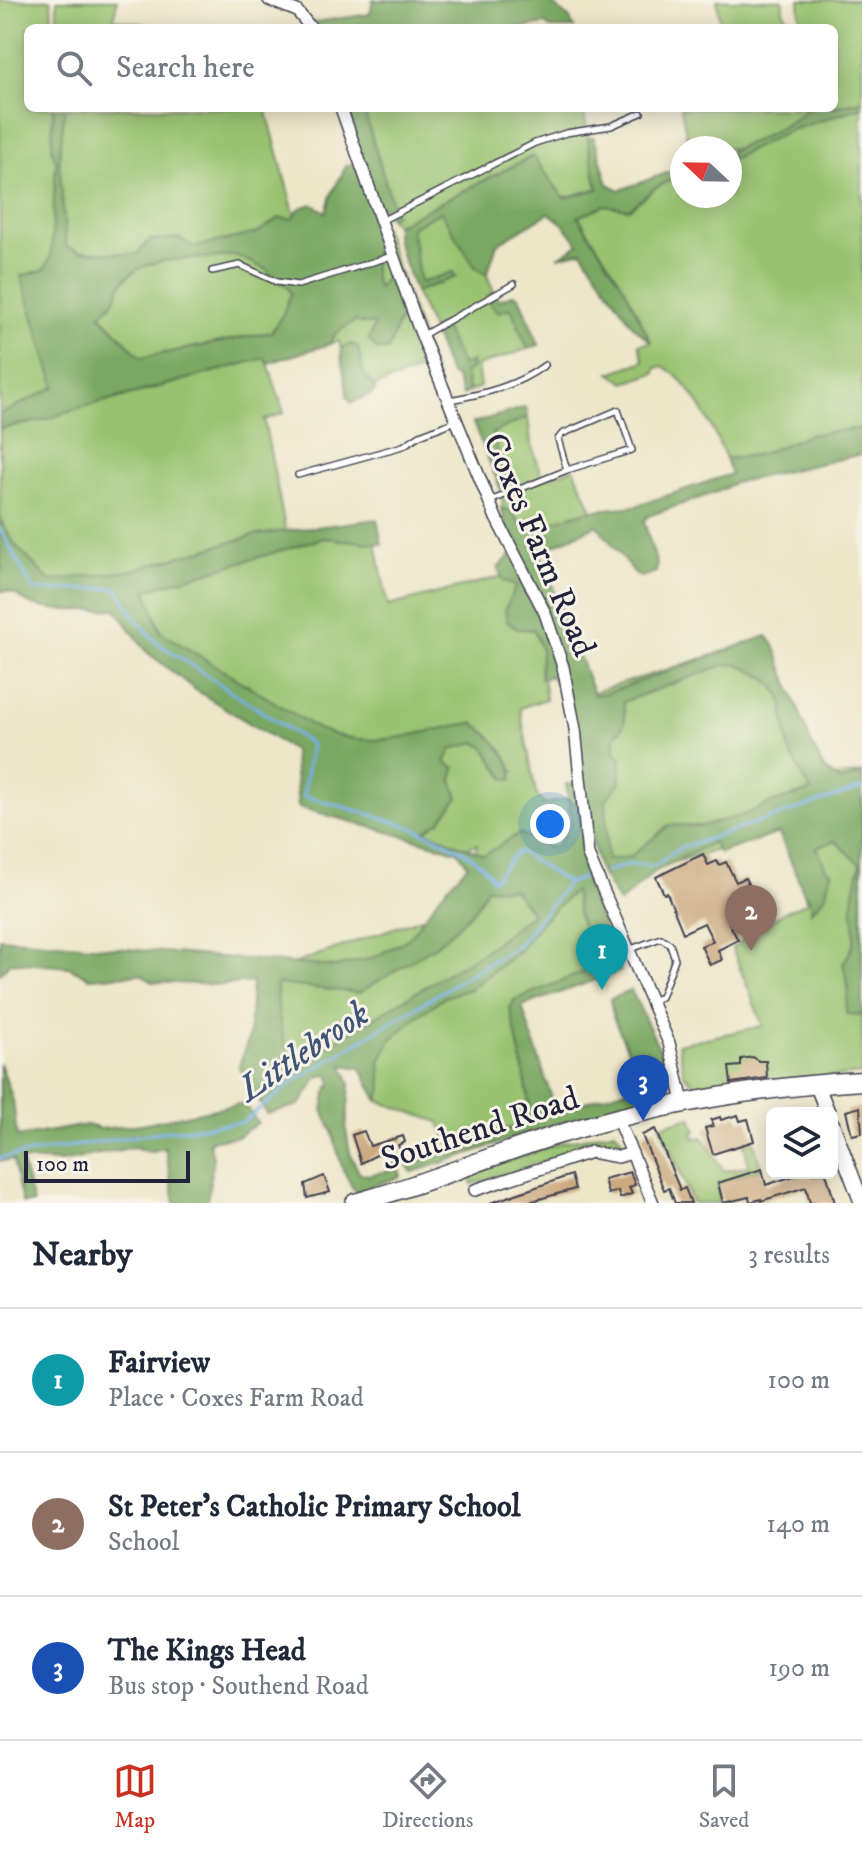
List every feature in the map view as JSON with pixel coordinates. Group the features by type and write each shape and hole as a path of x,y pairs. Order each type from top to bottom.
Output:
{"main road":[{"name":"Southend Road","path":"355,1203 617,1118 683,1102 782,1086 862,1081"}],"street":[{"path":"269,0 297,11 308,24"},
{"name":"Coxes Farm Road","path":"342,112 448,400 489,501 545,613 563,667 575,729 588,855 669,1043 683,1102"},
{"path":"816,1083 826,1107"},
{"path":"617,1118 653,1203"},
{"path":"838,1140 862,1203"},
{"path":"475,1190 591,1152 618,1157 632,1153"}],"lane":[{"path":"381,221 535,143 566,133 611,126 641,113"},
{"path":"212,271 240,265 286,285 298,285 393,255"},
{"path":"422,335 514,284"},
{"path":"448,400 498,389 531,375 545,365"},
{"path":"489,501 567,470 632,450 618,410 562,434 558,439 567,470"},
{"path":"298,475 403,446 420,435 457,421"},
{"path":"627,951 661,938 673,949 675,959 663,994 649,1002"}],"green space":[{"path":"0,0 51,0 52,24 24,24 24,112 267,112 298,228 376,206 430,366 352,395 339,341 268,363 284,413 264,420 287,538 374,533 388,606 515,573 549,652 543,677 546,699 520,708 536,793 544,804 568,799 579,867 621,971 515,1008 551,1125 456,1158 439,1122 378,1101 361,1068 326,1062 283,1091 262,975 461,904 477,844 457,851 302,803 302,748 218,697 109,588 59,594 0,530","holes":["44,270 100,314 141,358 256,335 266,357 109,401","487,733 502,750 514,772 504,778 485,748 475,742 451,749 445,762 458,797 357,762"]},
{"path":"57,0 117,0 114,19 144,24 57,24"},
{"path":"373,0 549,1 572,24 309,23 370,14"},
{"path":"717,0 783,0 783,11 791,24 720,24"},
{"path":"799,0 862,0 862,101 838,106 838,24 801,24"},
{"path":"862,101 862,107 788,131 742,154 742,146 803,112 838,112 838,106"},
{"path":"862,107 862,428 808,435 761,454 726,459 701,407 674,374 663,366 656,368 655,373 625,383 610,373 644,361 639,344 651,342 624,287 578,216 604,205 629,209 670,180 670,208 742,208 742,154 788,131"},
{"path":"53,112 65,112 59,158 66,246 79,251 137,254 150,240 179,238 194,247 257,233 279,218 292,219 300,208 312,204 326,212 346,166 360,161 342,112 364,112 395,214 389,217 375,201 380,232 374,252 376,283 378,288 390,272 399,272 438,385 428,371 418,368 414,338 403,316 388,350 378,350 369,341 374,324 355,321 335,334 329,344 268,363 265,358 65,412 42,421 0,429 0,414 55,387 21,276 44,270 51,256 56,161 52,150","holes":["235,255 267,270 277,282 286,285 291,293 283,314 271,332 141,358 100,315 112,304 125,279 135,271 162,261"]},
{"path":"364,112 584,112 598,188 564,198 532,156 396,225 389,217 395,214"},
{"path":"682,112 803,112 742,146 742,136 687,136"},
{"path":"594,137 608,184 620,190 670,172 670,180 655,188 629,209 604,205 578,217 624,287 651,342 633,326 582,251 558,257 579,244 563,224 549,213 497,244 487,275 475,267 441,212 411,227 420,283 453,272 456,277 415,292 396,240 396,225 533,156 564,198 598,189 587,138"},
{"path":"441,212 475,267 487,275 494,292 487,297 511,307 528,349 477,366 480,387 469,392 465,372 470,362 462,365 442,324 432,330 415,292 455,277 453,272 420,283 410,227"},
{"path":"494,292 499,300 514,294 519,297 539,345 528,349 511,308 497,312 486,297"},
{"path":"442,324 462,365 471,362 472,369 465,372 468,392 462,395 456,378 449,373 432,330"},
{"path":"351,344 358,347 364,375 374,386 375,392 352,403 347,397 341,354 341,348"},
{"path":"526,407 528,417 492,433 510,486 501,490 473,423"},
{"path":"528,417 531,443 543,479 574,468 592,510 528,529 510,510 501,509 501,490 509,487 491,433"},
{"path":"862,428 862,454 734,483 648,516 644,521 657,565 656,572 641,577 636,575 597,525 540,552 594,695 767,636 774,645 824,769 841,781 862,774 862,1015 846,1014 848,986 843,963 854,940 853,898 860,864 835,841 817,847 825,867 831,872 825,897 811,911 812,902 804,893 779,833 719,853 713,842 654,872 619,903 599,869 584,809 567,691 560,692 551,676 540,679 541,649 534,630 518,629 507,621 505,609 516,586 503,581 498,568 514,552 501,509 510,510 521,525 529,529 586,511 636,506 731,474 726,459 761,454 808,435","holes":["738,664 767,679 781,696 789,751 811,791 741,816 701,826 669,825 630,857 607,860 606,800 620,782 621,758 615,751 615,736 625,721 623,702 724,665"]},
{"path":"0,519 15,545 50,581 128,571 255,535 377,519 382,544 324,538 146,590 161,632 318,729 340,736 379,740 474,723 506,756 512,780 504,778 485,748 476,742 452,749 445,762 455,768 452,781 458,798 440,821 425,831 484,855 520,833 550,848 557,846 572,823 566,784 578,784 582,854 588,890 621,971 522,1006 556,1111 643,1084 613,1017 610,999 631,990 663,1056 666,1089 655,1099 549,1126 429,1167 412,1172 407,1166 532,1121 510,1009 514,1000 597,967 578,915 574,891 541,922 519,951 470,989 445,997 391,1039 380,1062 382,1089 378,1101 361,1068 343,1065 350,1084 346,1130 350,1153 359,1173 368,1175 399,1169 401,1176 355,1192 342,1168 323,1110 332,1082 327,1074 317,1078 300,1105 267,1114 239,1067 249,1036 252,982 221,985 152,982 141,974 90,978 69,967 10,962 0,974 0,938 335,967 375,957 408,939 442,893 468,865 457,851 298,807 293,750 197,691 147,652 116,609 54,609 33,605 16,594 0,591","holes":["487,888 513,889 532,913 486,950 323,1048 314,1044 290,1058 280,1022 277,984 359,993 437,945 474,910"]},
{"path":"761,640 820,779 862,773 862,1074 697,1088 684,1074 678,1044 763,1026 732,948 784,912 808,902 779,833 610,880 599,869 588,694"},
{"path":"0,1063 13,1100 17,1137 87,1125 101,1129 142,1124 244,1103 258,1123 238,1136 209,1141 213,1158 207,1203 175,1203 165,1148 148,1152 135,1147 60,1162 21,1160 33,1203 22,1203 13,1160 0,1161"},
{"path":"691,1117 696,1131 693,1132 694,1138 703,1137 724,1171 749,1166 744,1144 754,1141 761,1169 718,1183 719,1203 693,1203 660,1126"},
{"path":"615,1131 623,1147 615,1151 592,1146 472,1184 469,1174 560,1143"}],"building":[{"path":"703,854 708,865 717,861 719,865 726,862 736,882 745,878 759,906 729,923 738,940 718,950 722,960 710,965 701,946 713,941 704,923 683,933 667,893 664,894 656,877"},
{"path":"753,1057 766,1061 767,1078 731,1083 729,1067 741,1066 741,1059"},
{"path":"860,1107 862,1133 852,1135 846,1111"},
{"path":"738,1115 740,1121 748,1119 754,1141 713,1154 705,1128 713,1126 711,1120"},
{"path":"655,1129 680,1190 685,1188 691,1203 675,1203 669,1188 664,1190 642,1135"},
{"path":"364,1131 370,1146 403,1136 405,1142 398,1145 402,1155 390,1160 386,1150 361,1163 352,1135"},
{"path":"762,1169 766,1185 784,1179 828,1179 835,1203 810,1203 806,1187 761,1201 750,1202 749,1197 723,1203 718,1183"},
{"path":"630,1172 635,1185 629,1187 632,1194 620,1198 618,1191 608,1194 604,1179"},
{"path":"571,1175 575,1189 525,1203 490,1203"},
{"path":"324,1176 330,1192 307,1198 305,1184"}],"waterway":[{"path":"0,529 34,591 117,588 135,618 156,642 311,744 303,796 436,837 480,864 493,880 518,851 568,883"},
{"name":"Littlebrook","path":"605,872 630,864 654,866 680,848 862,788"},
{"name":"Littlebrook","path":"0,1158 243,1122 293,1082 518,945 568,883 586,877"}],"place":[{"name":"St Peter's Catholic Primary School","path":"751,951"},
{"name":"Fairview","path":"602,990"},
{"name":"The Kings Head","path":"643,1121"}]}
